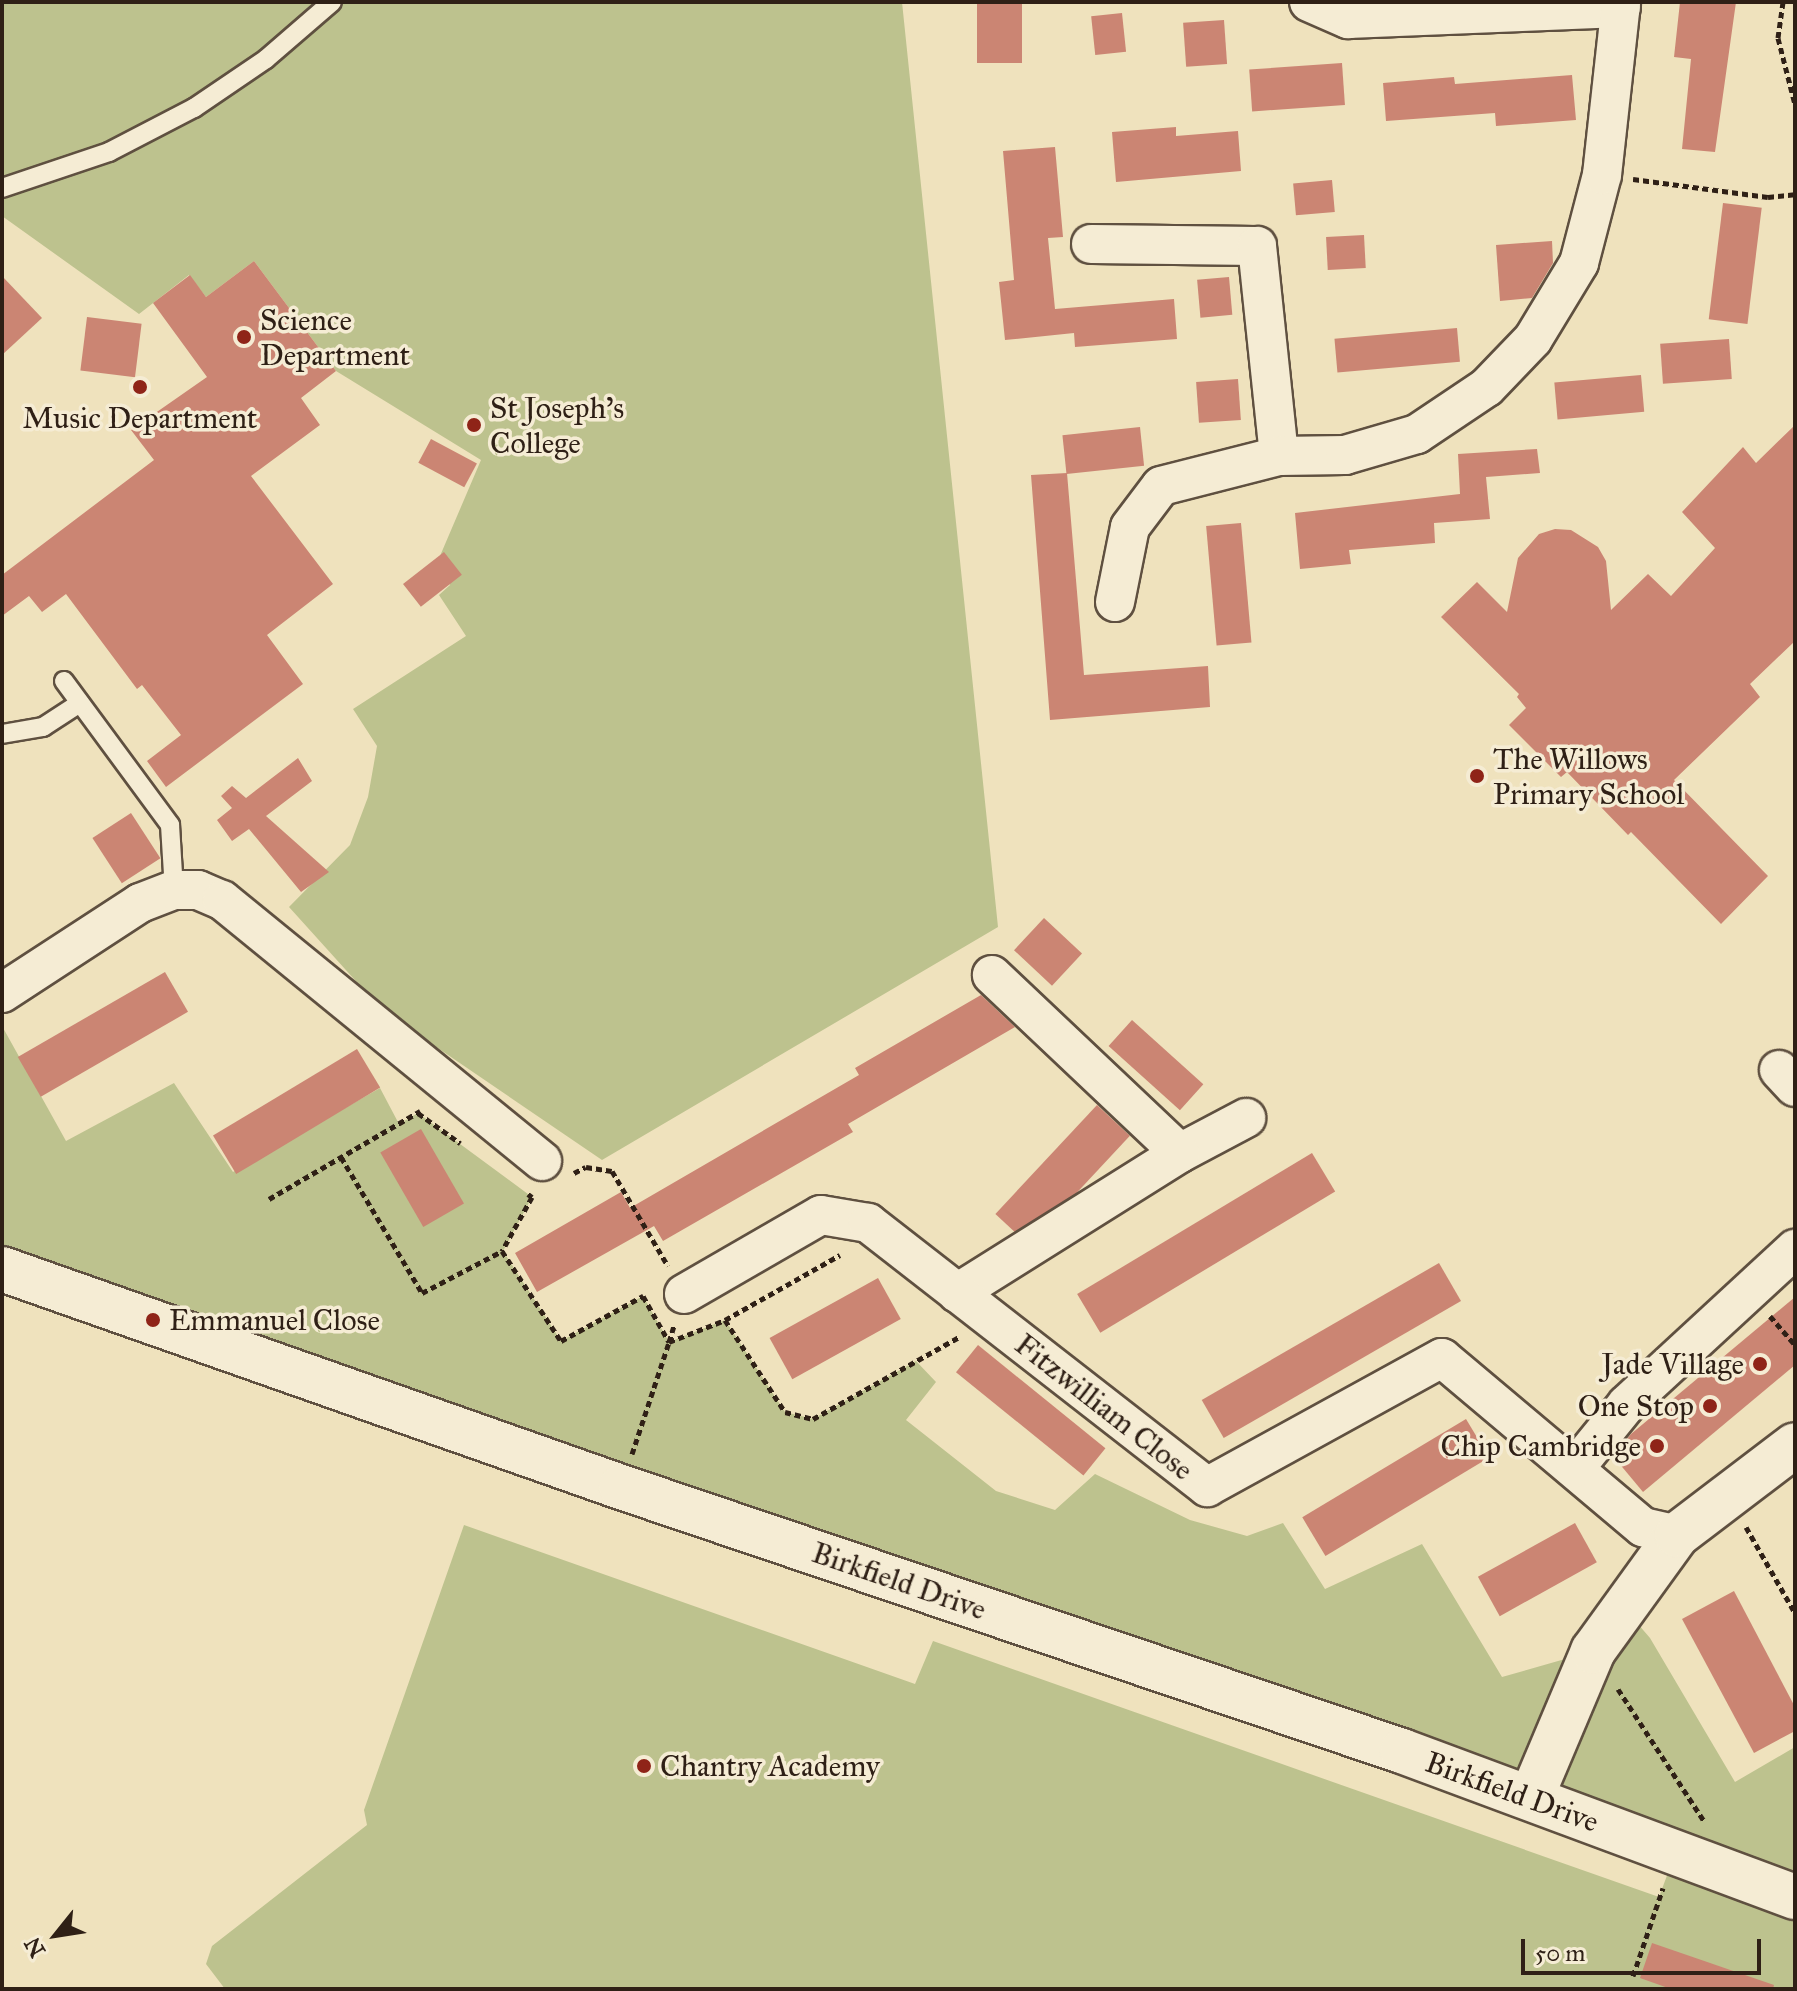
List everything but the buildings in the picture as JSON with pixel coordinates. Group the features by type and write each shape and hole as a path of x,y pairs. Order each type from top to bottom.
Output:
{"street":[{"path":"1115,602 1130,527 1161,486 1204,471 1279,456 1345,455 1417,434 1487,387 1533,339 1579,263 1602,175 1621,5 1348,19 1309,2"},
{"path":"1091,244 1257,246 1279,456"},
{"path":"2,993 140,903 174,890 198,890 222,900 444,1081 532,1175"},
{"path":"992,975 1180,1153"},
{"path":"957,1293 1180,1153 1246,1118"},
{"name":"Fitzwilliam Close","path":"684,1294 821,1215 868,1223 1207,1487 1442,1358 1643,1527 1677,1535"},
{"path":"1575,1468 1627,1404 1795,1249"},
{"name":"Birkfield Drive","path":"2,1269 621,1487 1531,1798 1693,1843 1795,1897"},
{"path":"1531,1798 1593,1651 1677,1535 1795,1445"}],"lane":[{"path":"2,188 109,152 194,108 266,59 332,2"},
{"path":"64,681 170,825 174,890"},
{"path":"2,734 43,727 80,703"}],"path":[{"path":"1783,2 1778,38 1795,104"},
{"path":"1602,175 1768,197 1795,194"},
{"path":"269,1199 418,1113 444,1081"},
{"path":"418,1113 466,1147"},
{"path":"341,1157 422,1293 502,1251 532,1197 532,1175 561,1180 586,1167 612,1171 684,1294 621,1487"},
{"path":"669,1342 725,1320 879,1233"},
{"path":"502,1251 561,1341 643,1296 669,1342"},
{"path":"725,1320 785,1412 813,1419 990,1319"},
{"path":"1729,1530 1744,1523 1795,1613"},
{"path":"1593,1651 1693,1843 1633,1976"}],"green space":[{"name":"St Joseph's College","path":"2,2 902,2 998,927 602,1160 382,1010 289,907 350,845 368,797 377,746 353,709 466,636 439,595 450,585 437,563 481,460 336,371 254,261 206,297 189,275 139,314 2,216"},
{"path":"2,1026 66,1141 174,1083 233,1172 380,1088 399,1124 418,1113 532,1197 503,1251 561,1341 643,1296 669,1342 725,1320 785,1412 813,1419 916,1361 936,1382 906,1420 996,1491 1055,1510 1095,1474 1190,1520 1247,1536 1283,1523 1325,1589 1422,1544 1502,1677 1593,1651 1625,1609 1650,1638 1735,1782 1795,1747 1795,1989 225,1989 206,1964 212,1946 367,1825 364,1810 464,1525 915,1684 933,1641 1659,1897 1675,1854 2,1269"}],"place":[{"name":"Science Department","path":"244,337"},
{"name":"Music Department","path":"140,387"},
{"name":"St Joseph's College","path":"474,425"},
{"name":"The Willows Primary School","path":"1477,776"},
{"name":"Emmanuel Close","path":"153,1320"},
{"name":"Jade Village","path":"1760,1364"},
{"name":"One Stop","path":"1710,1406"},
{"name":"Chip Cambridge","path":"1657,1446"},
{"name":"Chantry Academy","path":"644,1766"}]}
